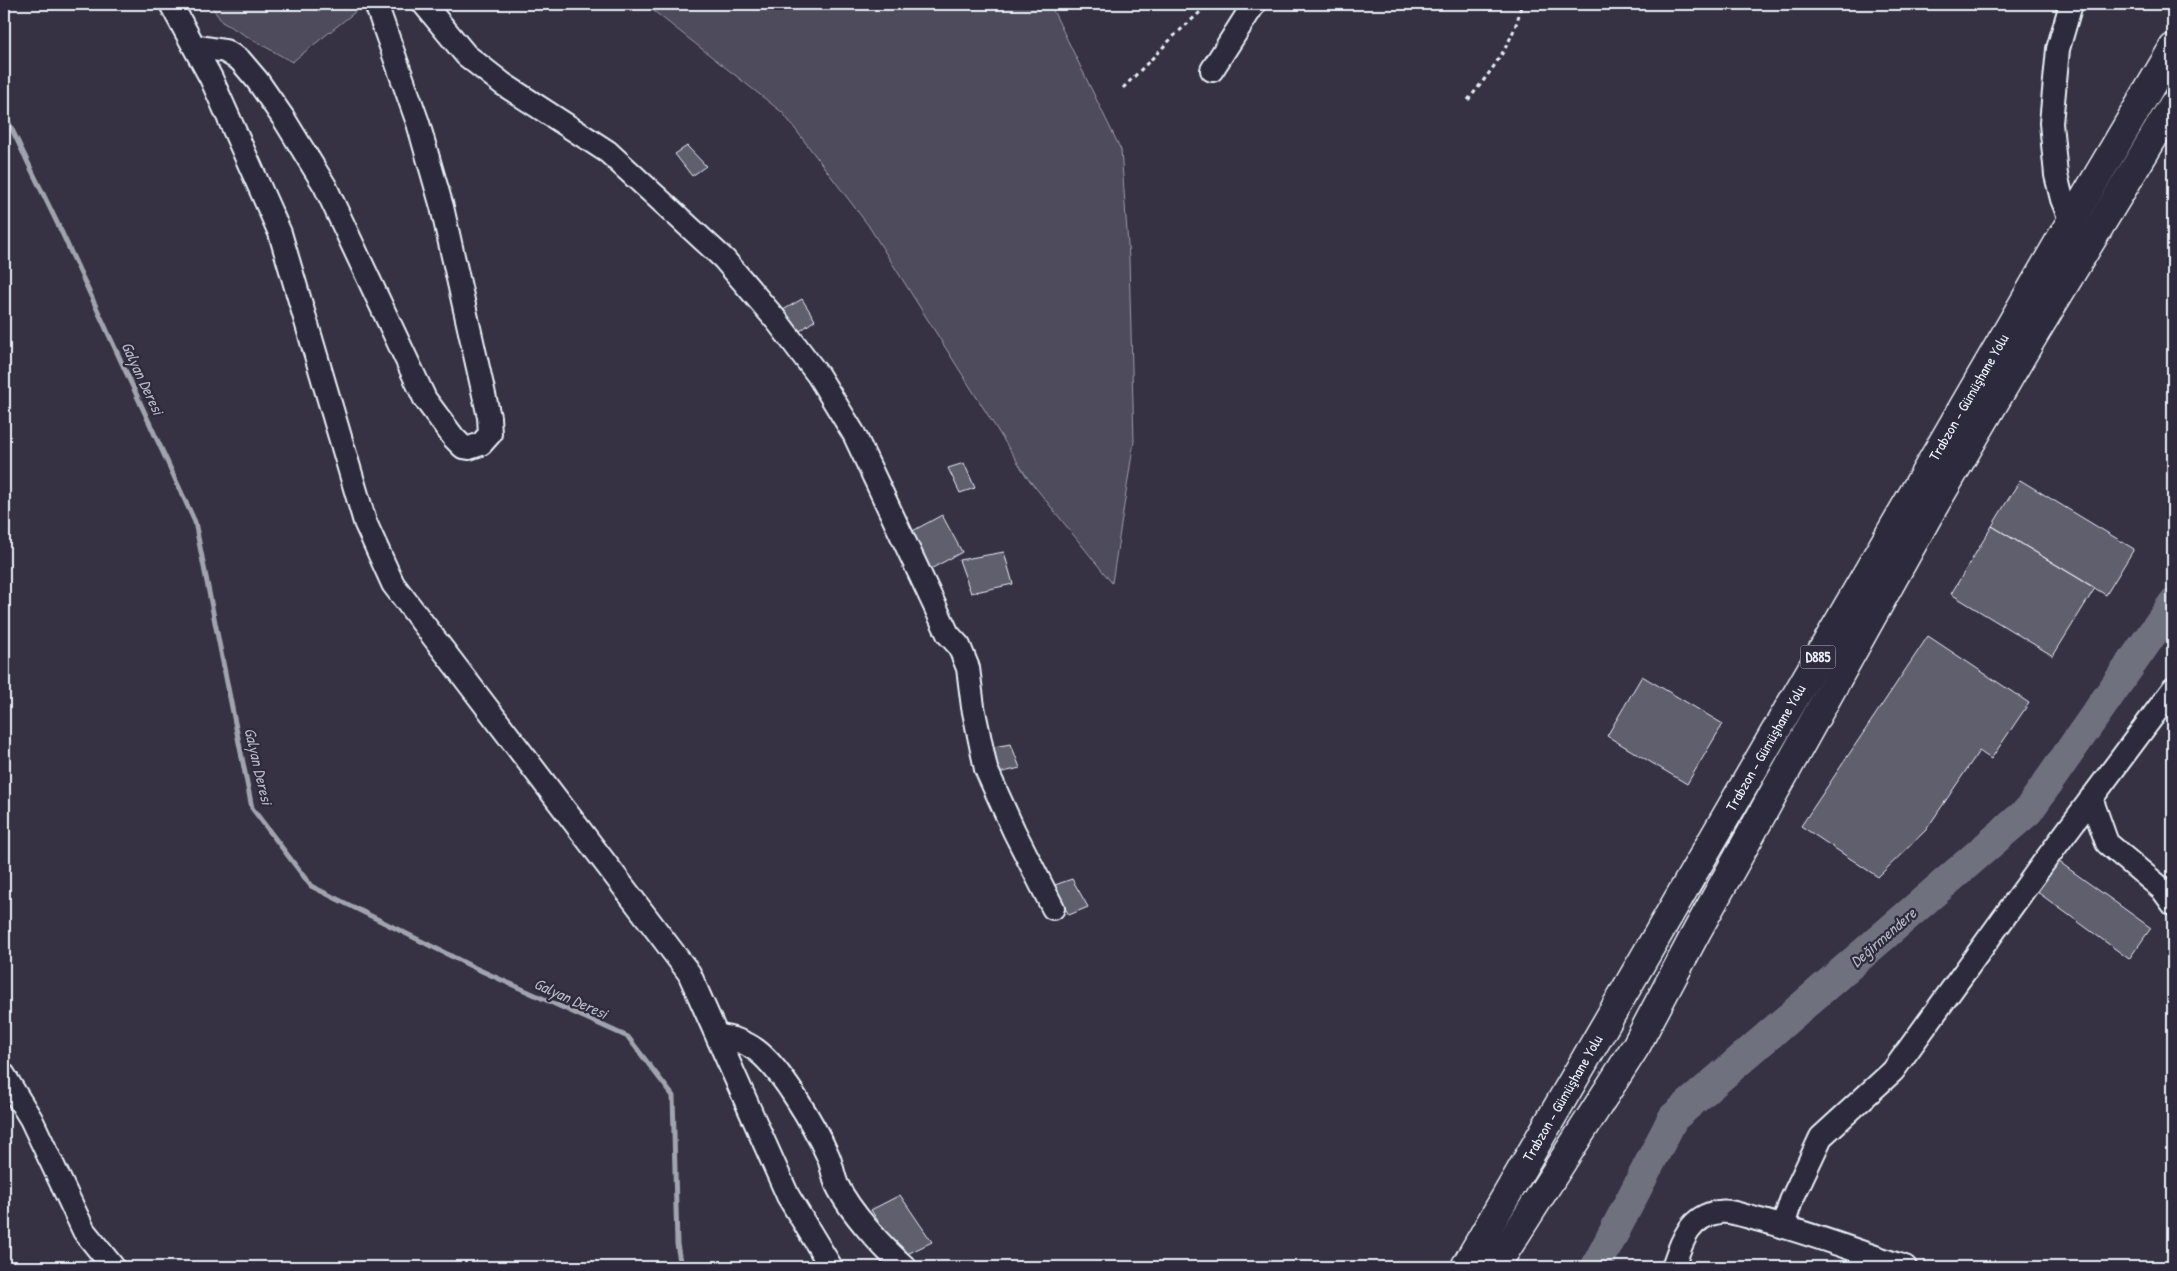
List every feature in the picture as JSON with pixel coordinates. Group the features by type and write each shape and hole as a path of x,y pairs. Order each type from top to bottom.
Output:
{"highway":[{"name":"Trabzon - Gümüşhane Yolu","path":"1465,1267 2173,48"},
{"name":"Trabzon - Gümüşhane Yolu","path":"1495,1267 1636,1046 1702,922 1928,516 2034,335 2173,105"}],"street":[{"path":"172,4 211,78 280,233 365,522 393,584 689,973 788,1196 831,1267"},
{"path":"194,46 225,51 240,60 257,80 284,119 325,186 425,399 454,438 463,447 469,448 482,444 490,434 489,417 442,207 418,123 376,4"},
{"path":"424,4 466,55 504,84 608,152 724,259 795,342 818,375 869,462 948,634 963,653 968,668 986,769 1021,846 1053,908"},
{"path":"1212,70 1254,4"},
{"path":"2071,4 2058,50 2051,123 2056,175 2062,199 2071,221"},
{"path":"1783,1226 1791,1201 1821,1137 1892,1071 2173,689"},
{"path":"2091,798 2107,843 2162,889 2173,904"},
{"path":"717,1035 740,1041 757,1051 779,1075 813,1124 829,1158 838,1186 881,1244 905,1267"},
{"path":"4,1076 30,1118 84,1231 113,1267"},
{"path":"1674,1267 1683,1239 1691,1226 1719,1212 1736,1214 1783,1226 1906,1267"}],"path":[{"path":"1123,88 1175,35 1209,4"},
{"path":"1468,100 1499,57 1510,36 1520,4"}],"shaded area":[{"path":"210,4 365,4 292,62 222,22"},
{"path":"645,4 1050,4 1121,150 1129,259 1134,441 1112,583 1027,477 868,225 783,113"}],"building":[{"path":"687,146 706,166 692,176 675,154"},
{"path":"802,299 815,320 800,331 783,310"},
{"path":"964,463 975,488 960,493 948,468"},
{"path":"2020,480 2134,549 2106,595 1992,526"},
{"path":"942,515 962,552 925,572 907,534"},
{"path":"1992,526 2095,588 2053,656 1951,594"},
{"path":"1004,552 1013,584 971,593 959,560"},
{"path":"1928,636 2029,703 1991,759 1979,751 1926,830 1878,877 1801,826"},
{"path":"1642,676 1723,724 1687,784 1607,736"},
{"path":"1011,744 1020,768 995,774 987,748"},
{"path":"2058,861 2151,928 2129,959 2036,891"},
{"path":"1072,879 1088,907 1069,915 1052,886"},
{"path":"900,1195 932,1242 901,1257 871,1210"}],"waterway":[{"name":"Galyan Deresi","path":"4,113 63,235 195,522 252,808 311,886 473,967 628,1037 673,1096 677,1244 681,1267"},
{"name":"Değirmendere","path":"1596,1267 1673,1118 2028,811 2173,604"}]}
